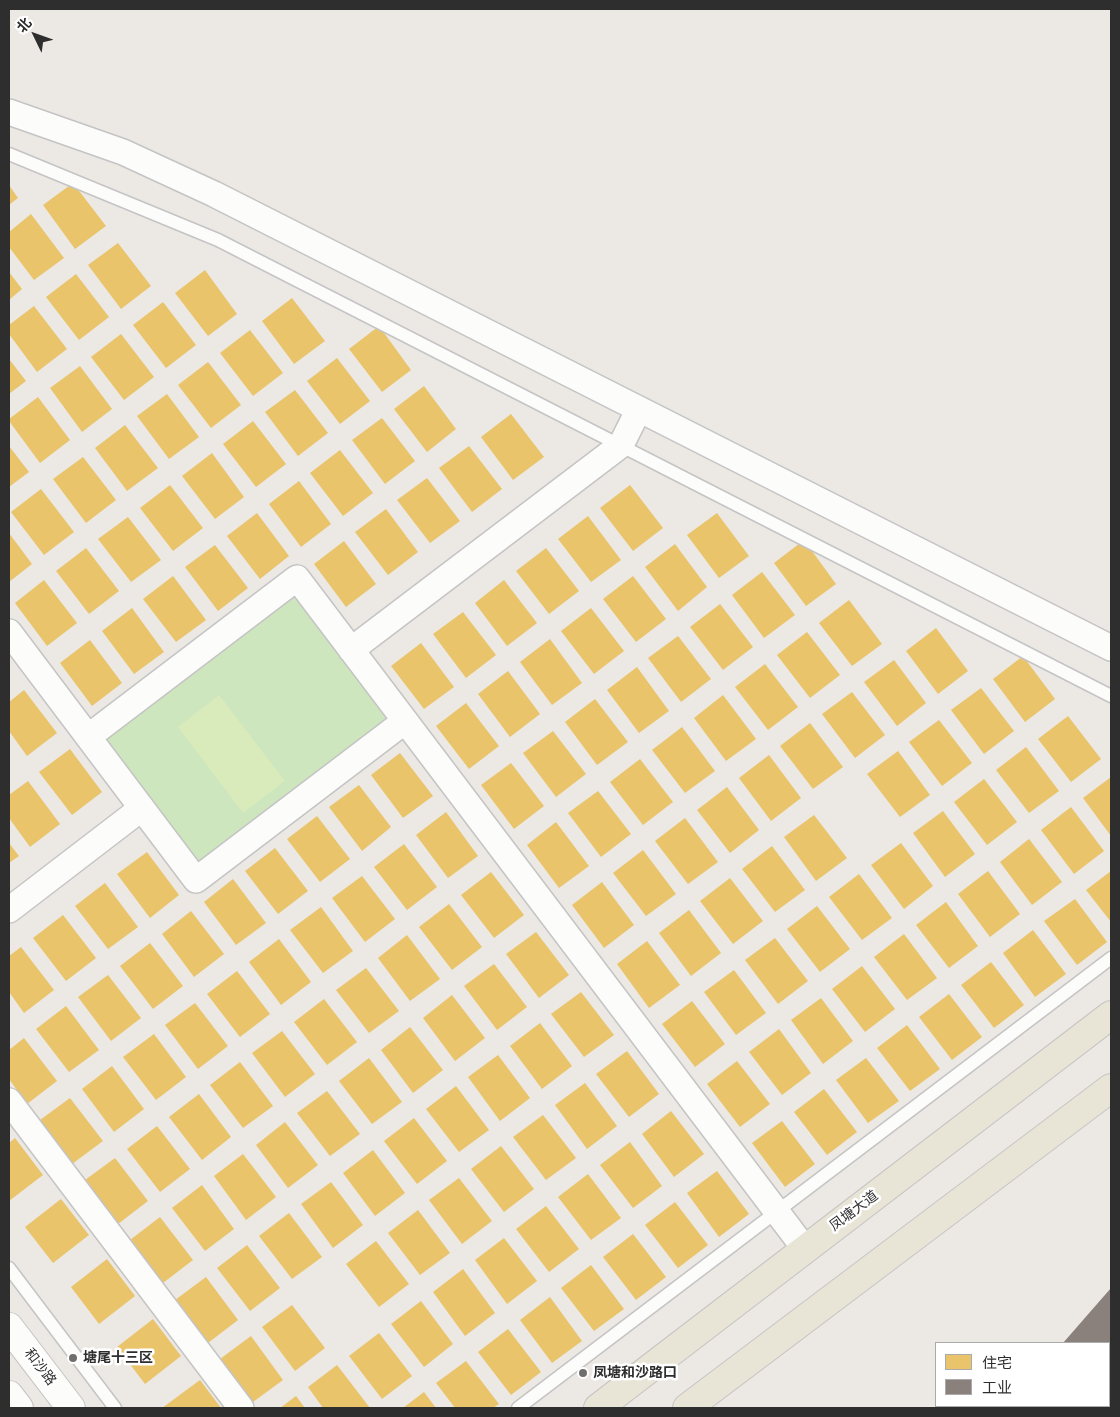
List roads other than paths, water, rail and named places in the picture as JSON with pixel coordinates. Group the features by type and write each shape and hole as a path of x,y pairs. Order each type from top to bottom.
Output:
{"main road":[{"name":"凤塘大道","path":"598,1408 1111,1015"},
{"path":"687,1408 1111,1088"},
{"name":"和沙路","path":"9,1327 71,1408"},
{"path":"9,1395 19,1408"}],"street":[{"path":"9,112 123,152 214,194 1111,648"},
{"path":"351,650 620,445 639,409"},
{"path":"88,737 297,578 805,1249"},
{"path":"9,632 196,880 406,721"},
{"path":"9,910 142,808"},
{"path":"9,1101 241,1408"}],"lane":[{"path":"9,154 218,240 1111,696"},
{"path":"518,1408 1111,958"},
{"path":"9,1268 115,1408"}],"place":[{"name":"塘尾十三区","path":"73,1358"},
{"name":"凤塘和沙路口","path":"583,1373"}]}
